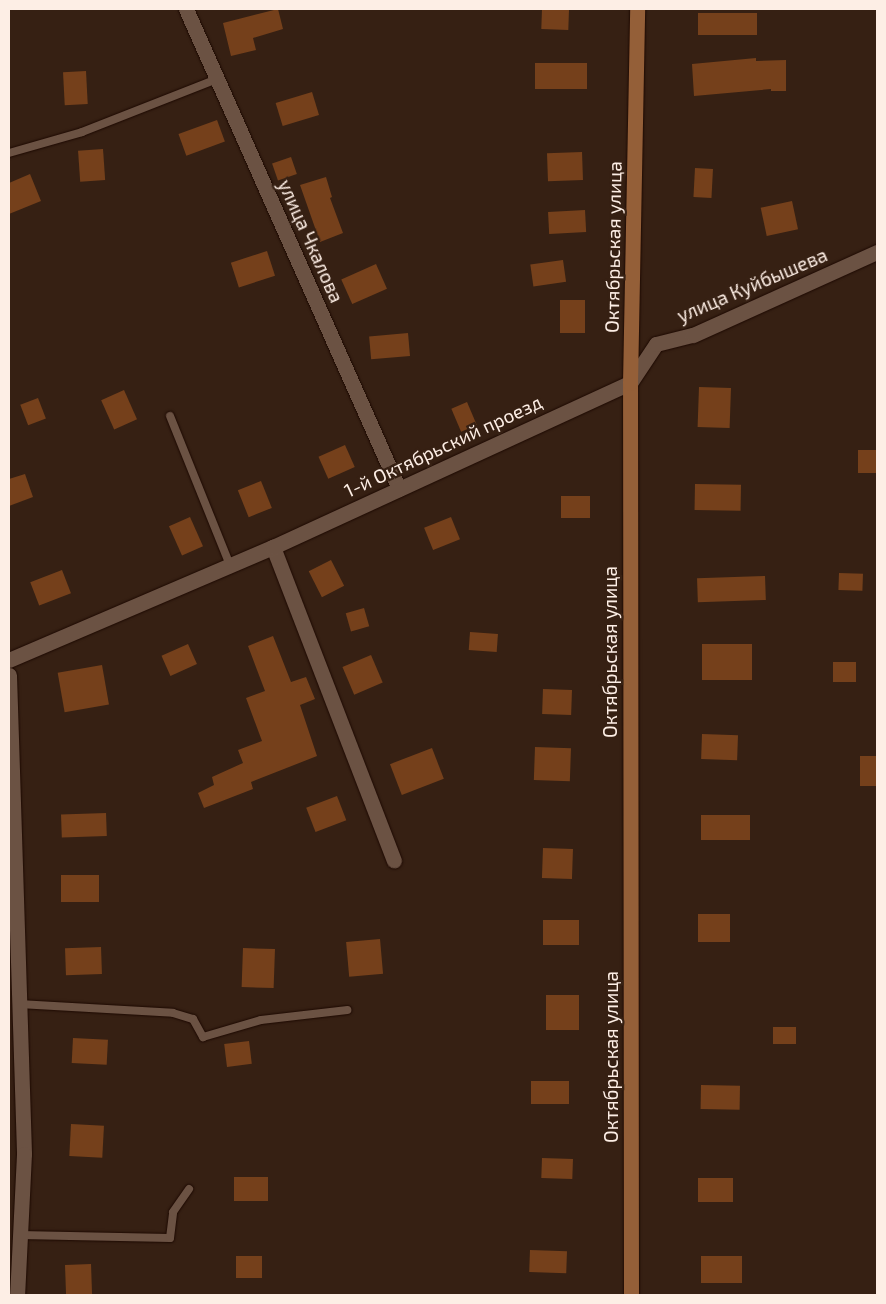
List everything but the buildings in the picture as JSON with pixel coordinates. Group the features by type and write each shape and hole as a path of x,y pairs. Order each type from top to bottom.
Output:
{"street":[{"name":"улица Чкалова","path":"186,9 399,488"},
{"name":"Октябрьская улица","path":"631,1295 630,383 637,9"},
{"name":"улица Куйбышева","path":"630,383 656,344 693,335 877,252"},
{"name":"1-й Октябрьский проезд","path":"9,660 273,547 630,383"},
{"path":"273,547 394,860"},
{"path":"9,675 24,1154 17,1295"}],"lane":[{"path":"9,153 82,132 217,79"},
{"path":"170,416 230,565"},
{"path":"19,1004 173,1013 193,1019 203,1037 261,1020 347,1010"},
{"path":"20,1235 170,1238 173,1212 189,1189"}]}
